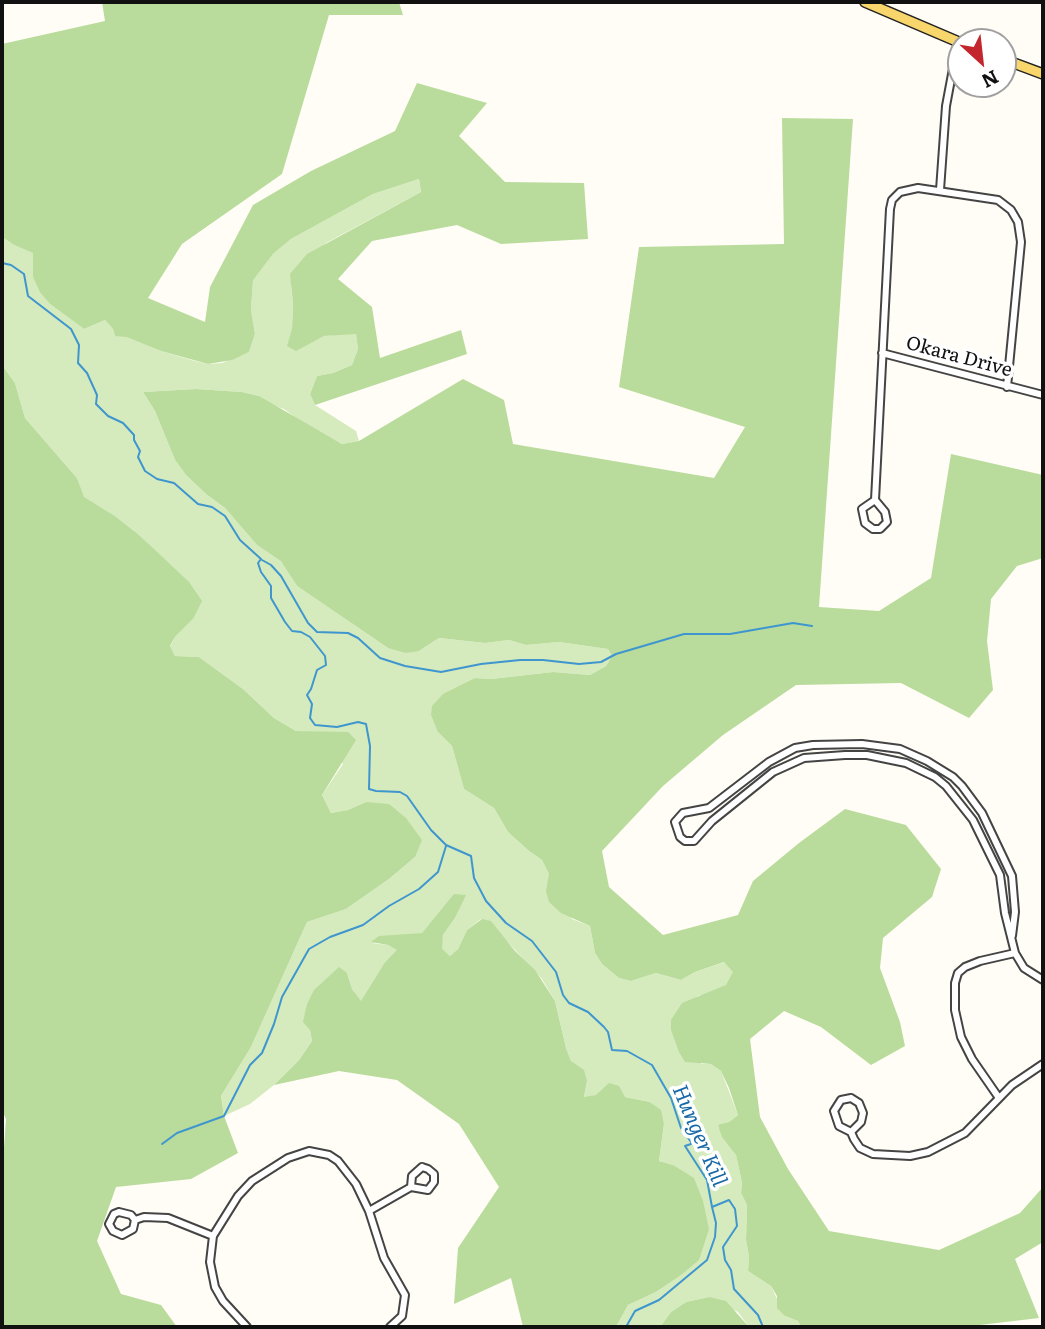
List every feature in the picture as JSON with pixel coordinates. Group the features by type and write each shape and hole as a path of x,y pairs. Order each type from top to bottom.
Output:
{"main road":[{"path":"865,2 883,5 947,37"},
{"path":"1017,64 1043,74"}],"street":[{"path":"948,98 940,191 998,200 1011,210 1018,222 1021,242 1007,387"},
{"name":"Okara Drive","path":"940,191 918,188 900,192 892,200 882,354 1043,396"},
{"path":"875,500 862,509 865,523 873,529 884,527 887,522 885,512 875,500 882,354"},
{"path":"845,755 846,745"},
{"path":"1012,936 1014,885 1006,859 972,799 962,786 942,770 900,749 846,745 795,748 760,769 709,808 679,815 675,822 680,837 690,842 698,839 712,821 768,777 784,766 804,758 845,755 894,759 935,777 967,811 996,863 1003,886 1005,913 1014,953 1030,974 1043,980"},
{"path":"760,769 768,777"},
{"path":"935,777 942,770"},
{"path":"996,863 1006,859"},
{"path":"999,1098 972,1059 961,1037 955,1010 955,983 958,974 965,967 1014,953"},
{"path":"851,1132 861,1122 862,1108 854,1099 846,1098 837,1102 834,1116 843,1130 851,1132 860,1148 873,1154 894,1157 928,1152 965,1133 1012,1085 1043,1064"},
{"path":"247,1327 223,1301 211,1276 209,1253 213,1236 238,1196 252,1181 288,1158 309,1151 329,1155 338,1160 356,1184 369,1211 384,1258 405,1295 402,1315 392,1327"},
{"path":"369,1211 411,1187"},
{"path":"135,1220 168,1218 213,1236"}],"green space":[{"path":"102,2 399,2 403,15 329,15 282,174 182,244 148,298 205,322 210,287 253,205 311,171 395,131 417,83 487,103 459,136 505,182 584,183 588,239 501,244 457,225 372,241 338,279 372,307 380,358 461,330 467,354 315,405 310,394 317,376 352,365 358,349 356,334 324,336 296,351 287,346 292,329 290,274 307,254 421,192 419,179 373,194 291,239 273,254 253,280 251,310 255,334 249,352 232,360 208,364 161,351 127,337 115,336 105,320 84,329 50,304 40,292 33,277 33,253 2,237 2,44 105,21"},
{"path":"782,118 853,119 819,607 879,611 931,578 951,454 1043,475 1043,558 1017,566 991,599 987,641 993,690 969,718 901,683 796,685 723,735 663,786 602,851 609,887 663,935 738,915 753,881 845,809 906,825 941,869 932,897 883,938 880,968 900,1022 905,1046 871,1065 821,1027 784,1011 750,1039 760,1117 788,1169 829,1231 939,1250 1020,1213 1043,1187 1043,1242 1015,1259 1039,1318 963,1327 801,1327 798,1321 785,1316 777,1308 777,1296 771,1286 748,1271 747,1205 741,1193 742,1183 736,1155 722,1137 718,1125 729,1122 738,1115 729,1088 721,1071 711,1064 685,1062 671,1030 671,1020 682,1003 726,985 733,972 724,962 681,980 656,973 631,981 619,978 602,964 595,953 590,926 561,913 549,902 546,891 549,874 542,860 508,832 494,808 464,789 452,746 438,732 431,715 432,706 443,694 475,678 491,679 553,672 590,675 606,666 612,656 608,649 559,642 526,645 509,640 485,643 439,638 419,651 406,653 388,648 297,586 281,561 257,545 225,508 186,475 175,460 155,411 143,392 196,389 259,396 342,444 359,441 463,379 504,400 513,444 714,478 745,427 619,387 639,247 784,244"},
{"path":"419,179 421,192 326,243 291,286 292,329 296,350 324,336 356,333 358,349 352,365 317,376 310,394 315,405 356,431 359,441 342,444 259,396 242,392 196,389 143,392 155,411 175,460 186,475 225,508 257,545 281,560 297,586 388,648 419,651 439,638 485,643 509,640 526,645 559,642 608,649 612,656 606,666 590,675 553,672 491,679 475,678 438,732 452,746 464,789 494,808 508,832 542,860 572,919 590,926 595,953 602,964 619,978 631,981 656,973 681,980 695,972 725,962 734,972 727,985 709,994 697,996 701,1064 711,1064 721,1071 738,1115 718,1126 736,1155 742,1183 741,1193 747,1205 748,1271 771,1286 785,1316 798,1321 801,1327 749,1327 738,1312 709,1297 686,1302 671,1312 660,1327 616,1327 628,1305 656,1292 698,1260 673,1165 659,1161 664,1124 660,1110 650,1102 625,1097 596,1095 584,1098 587,1081 571,1061 555,1001 542,979 504,938 481,919 467,930 458,949 450,956 441,949 443,935 455,918 465,895 436,917 422,933 372,943 388,945 398,950 385,962 361,1002 352,989 347,973 310,1030 312,1041 299,1060 250,1104 224,1116 221,1096 251,1047 307,922 346,909 415,857 366,802 348,810 331,813 322,795 343,764 316,732 296,731 274,718 243,689 199,657 175,656 170,647 175,637 193,619 160,556 115,516 83,497 77,478 25,418 15,383 2,365 2,237 34,253 33,277 50,304 84,329 105,320 115,336 127,336 161,351 195,361 222,363 249,352 255,334 251,310 253,279 273,254 291,239 373,194"},
{"path":"2,365 15,383 25,418 77,478 84,497 138,534 189,582 202,601 193,619 170,646 175,656 199,657 243,689 274,718 296,731 348,732 356,740 322,795 331,813 348,810 366,802 389,804 406,818 422,840 415,857 389,879 346,909 307,922 251,1047 221,1096 224,1116 238,1153 191,1179 116,1187 97,1241 121,1294 161,1305 177,1327 2,1327 2,1176 6,1119 2,1110"},
{"path":"454,894 466,895 443,935 442,949 450,956 458,949 467,930 482,919 491,921 515,951 535,970 555,1001 571,1061 584,1070 587,1081 584,1097 596,1095 609,1083 619,1086 625,1097 650,1102 661,1110 664,1124 659,1161 673,1165 694,1178 703,1201 709,1229 699,1260 656,1292 628,1305 616,1327 523,1327 511,1278 454,1304 458,1248 499,1187 459,1124 397,1080 339,1071 274,1085 299,1060 312,1041 310,1030 303,1022 314,990 339,967 347,973 352,989 361,1001 385,962 397,950 388,945 371,942 379,936 422,933"},
{"path":"709,1297 726,1301 749,1327 660,1327 671,1312 686,1302"}],"waterway":[{"name":"Hunger Kill","path":"2,263 11,265 24,274 28,296 71,329 79,345 78,363 87,373 97,395 96,404 108,416 123,423 134,435 140,451 138,457 145,471 157,479 174,483 198,504 212,507 225,516 240,540 261,559 258,563 261,572 271,586 271,598 285,622 292,631 310,637 325,656 326,665 317,670 307,695 312,704 310,718 315,725 337,727 358,722 366,724 370,746 369,789 400,792 407,796 431,830 446,845 471,856 474,878 486,901 506,923 532,941 556,972 563,995 569,1003 588,1012 604,1027 608,1032 612,1050 627,1051 652,1065 671,1098 681,1128 691,1142 685,1146 707,1180 712,1207 729,1200 735,1209 737,1226 723,1247 725,1260 731,1270 734,1289 758,1315 763,1327"},
{"path":"262,560 281,576 308,623 317,632 348,633 358,638 380,658 405,666 441,672 520,660 579,664 601,662 616,654 684,634 730,634 793,623 812,626"},
{"path":"162,1144 177,1133 224,1116 250,1065 262,1053 282,997 309,949 330,937 363,925 419,889 438,872 446,846"},
{"path":"626,1327 635,1311 659,1300 707,1260 715,1237 716,1223 712,1207"}]}
